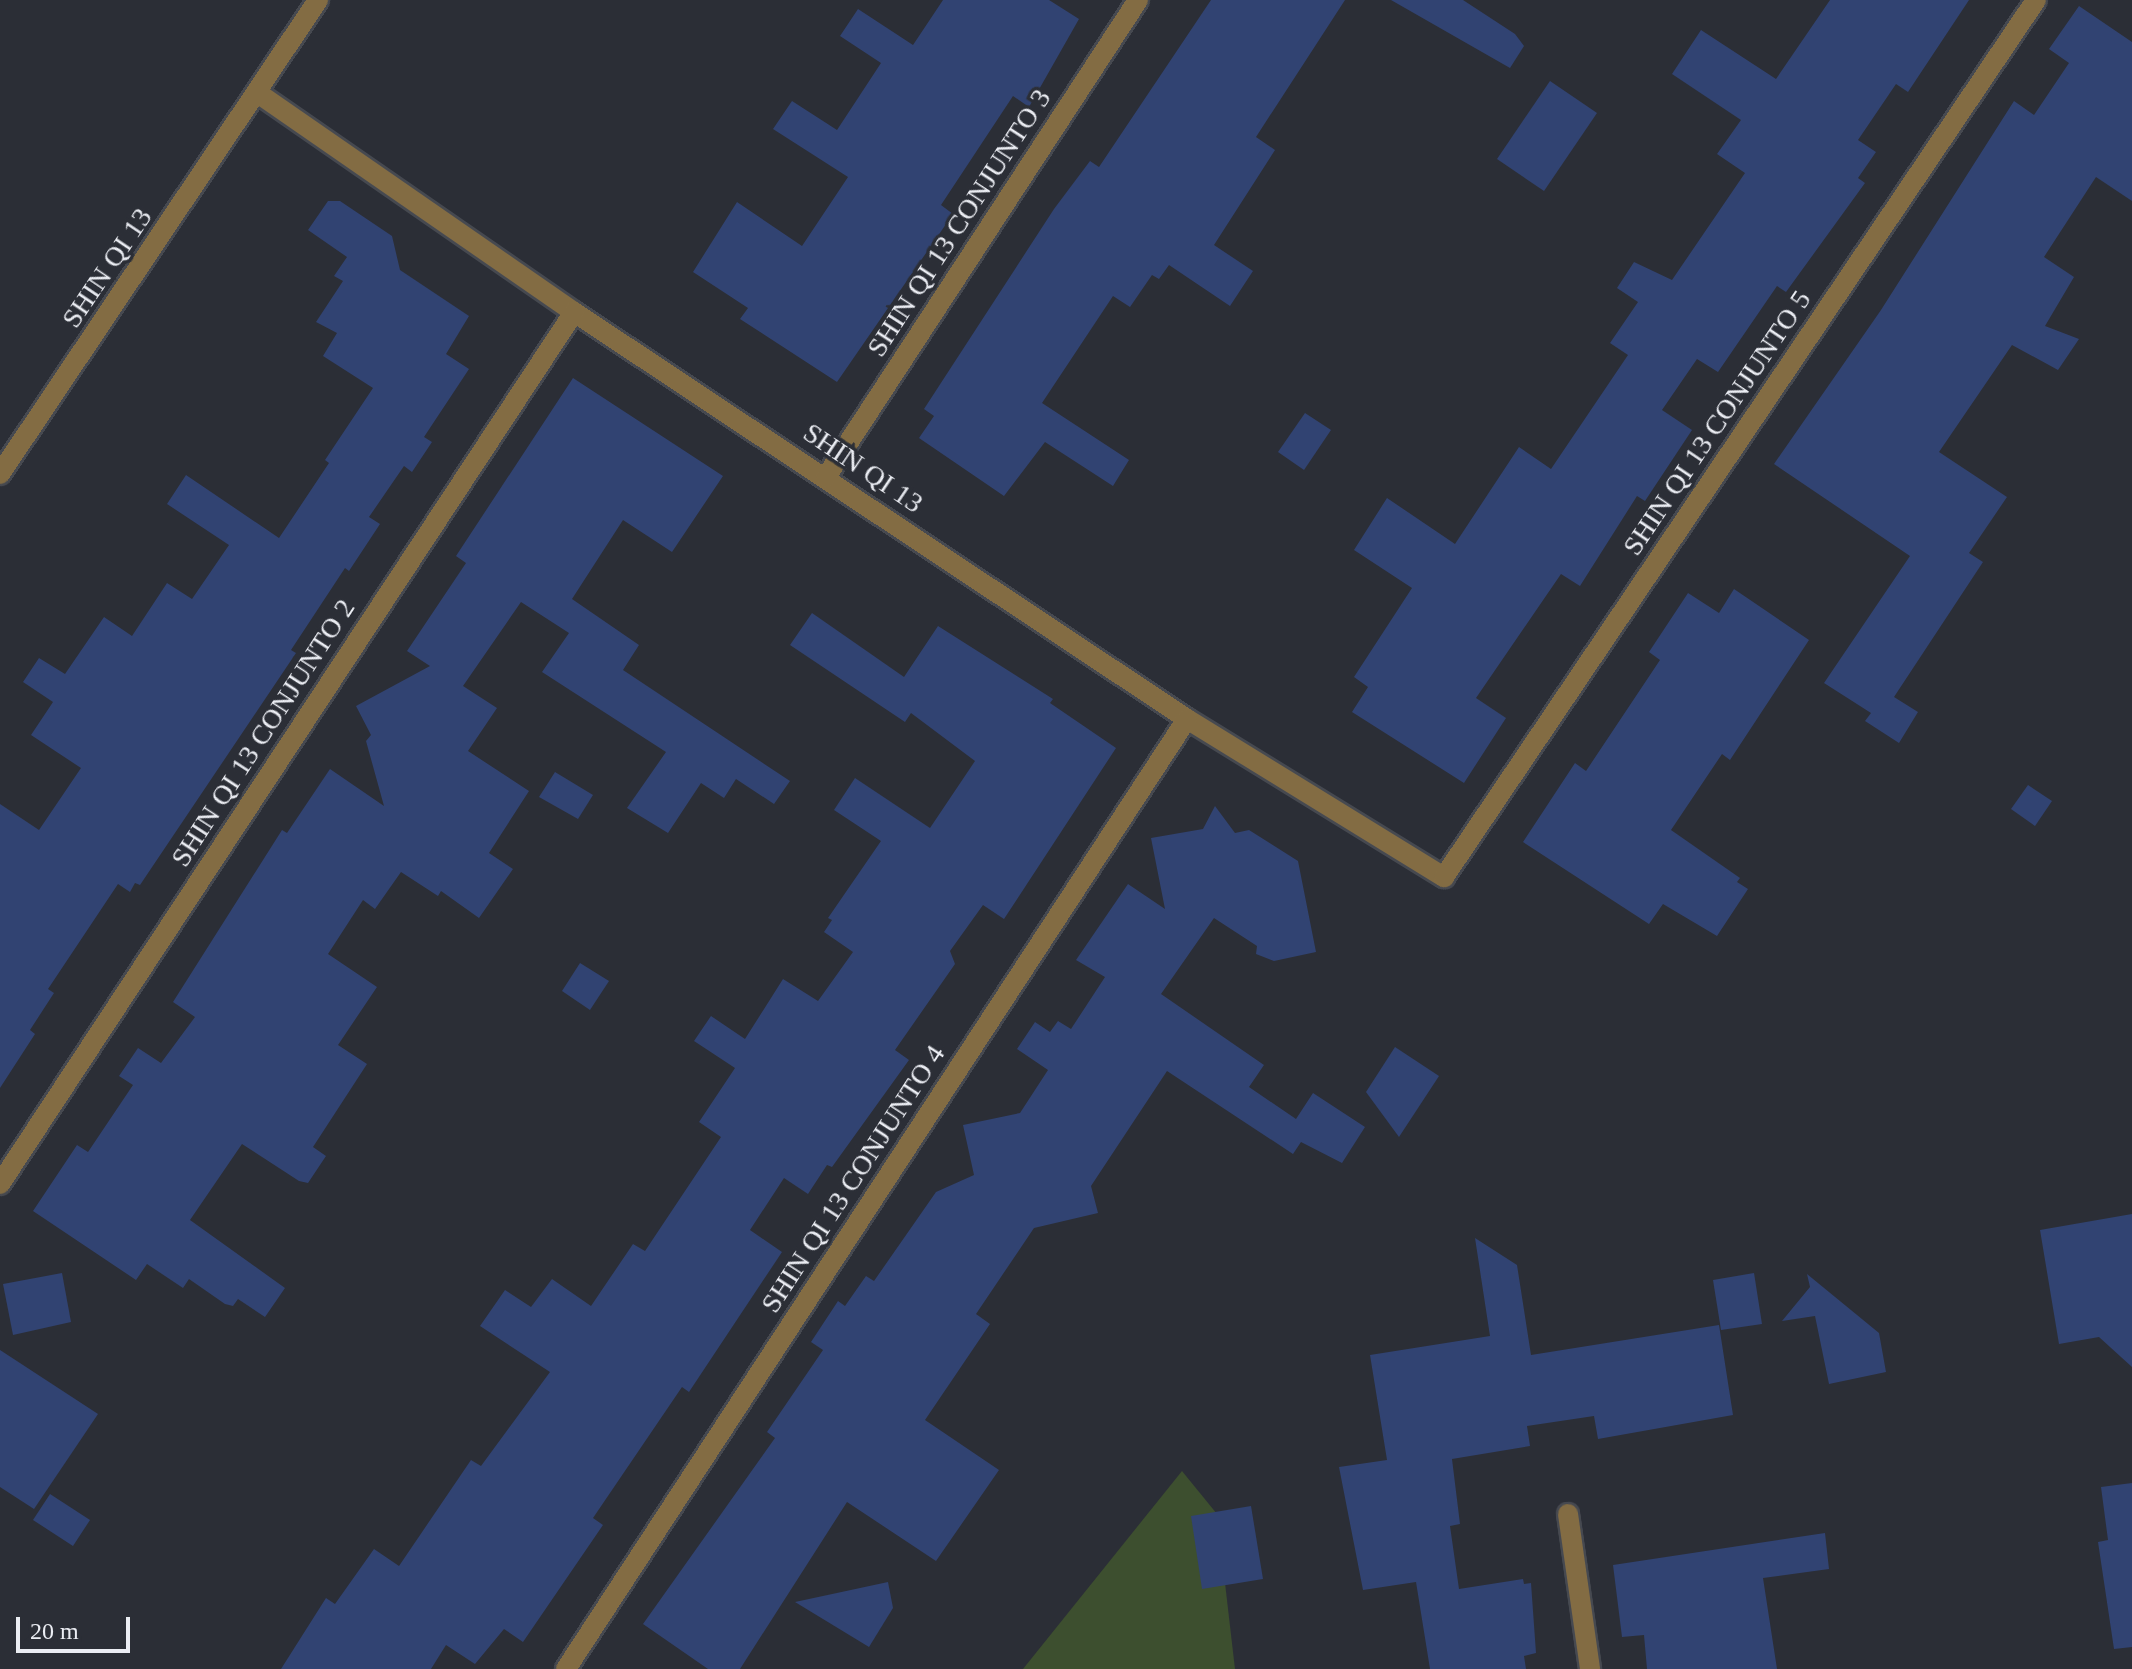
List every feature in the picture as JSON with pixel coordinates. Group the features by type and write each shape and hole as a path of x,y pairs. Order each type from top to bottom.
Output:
{"street":[{"name":"SHIN QI 13","path":"0,474 259,94 318,0"},
{"name":"SHIN QI 13 CONJUNTO 3","path":"826,477 1138,0"},
{"name":"SHIN QI 13 CONJUNTO 5","path":"1444,877 2036,0"},
{"name":"SHIN QI 13","path":"259,94 574,312 1187,719 1444,877"},
{"name":"SHIN QI 13 CONJUNTO 2","path":"0,1184 574,312"},
{"name":"SHIN QI 13 CONJUNTO 4","path":"566,1669 1187,719"},
{"path":"1568,1514 1590,1669"}],"green space":[{"path":"1182,1471 1217,1514 1235,1669 1023,1669"}],"building":[{"path":"943,0 1049,0 1079,19 1029,107 1013,96 941,205 953,214 837,382 740,319 748,308 693,272 737,202 802,246 848,177 773,129 792,101 837,130 881,63 840,36 858,9 913,45"},
{"path":"1211,0 1345,0 1256,137 1275,150 1214,245 1253,271 1230,306 1169,265 1159,279 1152,275 1130,307 1113,296 1042,403 1129,460 1113,486 1045,442 1004,496 919,438 934,416 924,409 1054,209 1090,161 1099,167"},
{"path":"1391,0 1463,0 1515,34 1524,46 1510,68"},
{"path":"1830,0 1969,0 1908,92 1896,84 1858,140 1876,152 1858,178 1865,183 1786,292 1777,286 1718,372 1697,359 1662,410 1692,430 1645,501 1637,496 1580,586 1561,574 1476,698 1506,718 1464,783 1352,712 1368,687 1354,677 1412,588 1354,550 1387,498 1455,544 1519,447 1551,469 1628,355 1610,343 1638,302 1617,288 1634,262 1672,280 1745,173 1717,154 1741,120 1672,74 1701,30 1776,79"},
{"path":"2079,6 2132,42 2132,201 2096,177 2044,257 2074,277 2045,326 2079,339 2058,370 2012,345 1939,452 2007,497 1969,553 1983,562 1894,697 1918,712 1899,743 1865,721 1871,713 1824,683 1910,556 1774,464 1881,310 2014,101 2034,115 2069,63 2049,49"},
{"path":"1550,81 1597,113 1544,191 1497,159"},
{"path":"328,201 340,201 392,236 400,270 469,316 446,354 469,369 424,437 432,442 412,472 404,466 369,517 380,524 349,571 345,568 291,650 296,653 140,885 135,883 130,892 118,884 48,989 54,993 30,1030 35,1034 0,1088 0,804 39,830 81,768 31,735 53,702 23,682 39,658 65,674 104,617 132,636 167,583 192,599 229,545 167,504 186,475 279,538 329,463 325,460 373,388 323,356 337,333 316,322 343,281 334,276 347,257 308,230"},
{"path":"573,378 723,476 672,552 623,520 572,599 639,645 623,670 790,781 774,804 736,779 724,798 701,783 668,833 627,808 666,752 542,672 569,633 521,602 463,686 497,708 468,751 529,791 489,853 513,869 479,918 441,891 438,896 401,872 375,909 363,900 328,954 377,987 338,1045 367,1064 313,1147 326,1156 308,1183 299,1181 242,1144 190,1220 285,1288 265,1317 238,1299 233,1306 225,1304 189,1279 183,1288 147,1264 136,1280 33,1211 77,1145 88,1152 133,1085 119,1076 138,1048 161,1063 195,1017 173,1002 282,830 287,833 330,769 384,806 366,741 371,735 356,706 430,666 407,651 466,563 456,556"},
{"path":"1305,413 1331,430 1304,470 1278,452"},
{"path":"1734,589 1809,640 1730,760 1722,754 1671,830 1740,878 1737,882 1748,889 1717,936 1663,904 1649,924 1523,842 1575,763 1586,771 1660,660 1649,652 1688,593 1719,613"},
{"path":"812,613 904,677 938,626 1053,699 1050,703 1116,748 1004,919 983,905 950,951 955,964 895,1050 909,1060 832,1167 827,1165 808,1194 784,1178 750,1230 782,1252 689,1392 682,1387 593,1518 603,1525 523,1642 504,1629 475,1664 446,1645 431,1669 281,1669 326,1598 335,1604 374,1549 399,1566 471,1460 481,1466 550,1372 480,1326 505,1290 531,1307 552,1279 591,1306 633,1244 645,1251 721,1137 699,1122 735,1068 694,1041 711,1016 745,1039 783,979 818,1001 853,952 824,932 832,920 828,918 881,841 834,810 855,778 930,828 975,761 911,713 905,722 790,645"},
{"path":"555,772 593,795 578,819 539,797"},
{"path":"2028,785 2052,801 2035,826 2011,809"},
{"path":"1215,806 1235,833 1249,830 1298,861 1316,952 1274,961 1256,954 1257,946 1214,918 1161,994 1264,1065 1249,1087 1296,1119 1313,1093 1365,1127 1342,1163 1301,1142 1293,1154 1167,1071 1091,1186 1098,1213 1034,1228 976,1314 990,1324 925,1420 999,1470 936,1561 847,1502 740,1669 708,1669 643,1624 775,1438 767,1432 823,1350 811,1342 838,1301 845,1306 866,1276 874,1281 936,1192 974,1175 963,1125 1020,1113 1048,1070 1017,1049 1035,1022 1050,1032 1058,1021 1071,1029 1105,977 1076,960 1128,884 1165,909 1151,838 1203,829"},
{"path":"580,963 609,981 590,1010 562,991"},
{"path":"1395,1047 1439,1076 1399,1137 1366,1092"},
{"path":"2132,1214 2132,1367 2099,1337 2059,1344 2040,1230"},
{"path":"1475,1238 1517,1265 1531,1355 1719,1325 1733,1415 1598,1439 1594,1416 1527,1426 1530,1446 1452,1459 1460,1524 1450,1526 1459,1589 1523,1579 1524,1584 1531,1583 1536,1653 1524,1656 1526,1669 1430,1669 1416,1582 1363,1590 1339,1467 1387,1460 1370,1355 1490,1336"},
{"path":"62,1273 71,1322 13,1335 3,1284"},
{"path":"1754,1273 1762,1324 1721,1330 1713,1280"},
{"path":"1807,1274 1879,1333 1886,1372 1829,1384 1815,1316 1782,1321 1810,1287"},
{"path":"0,1350 98,1414 34,1509 0,1487"},
{"path":"2132,1483 2132,1647 2114,1649 2098,1542 2108,1540 2101,1487"},
{"path":"50,1494 90,1520 73,1546 33,1520"},
{"path":"1251,1506 1263,1579 1202,1589 1191,1516"},
{"path":"1825,1533 1829,1569 1763,1578 1777,1669 1647,1669 1644,1635 1622,1637 1613,1565"},
{"path":"888,1582 893,1608 869,1647 795,1602"}]}
